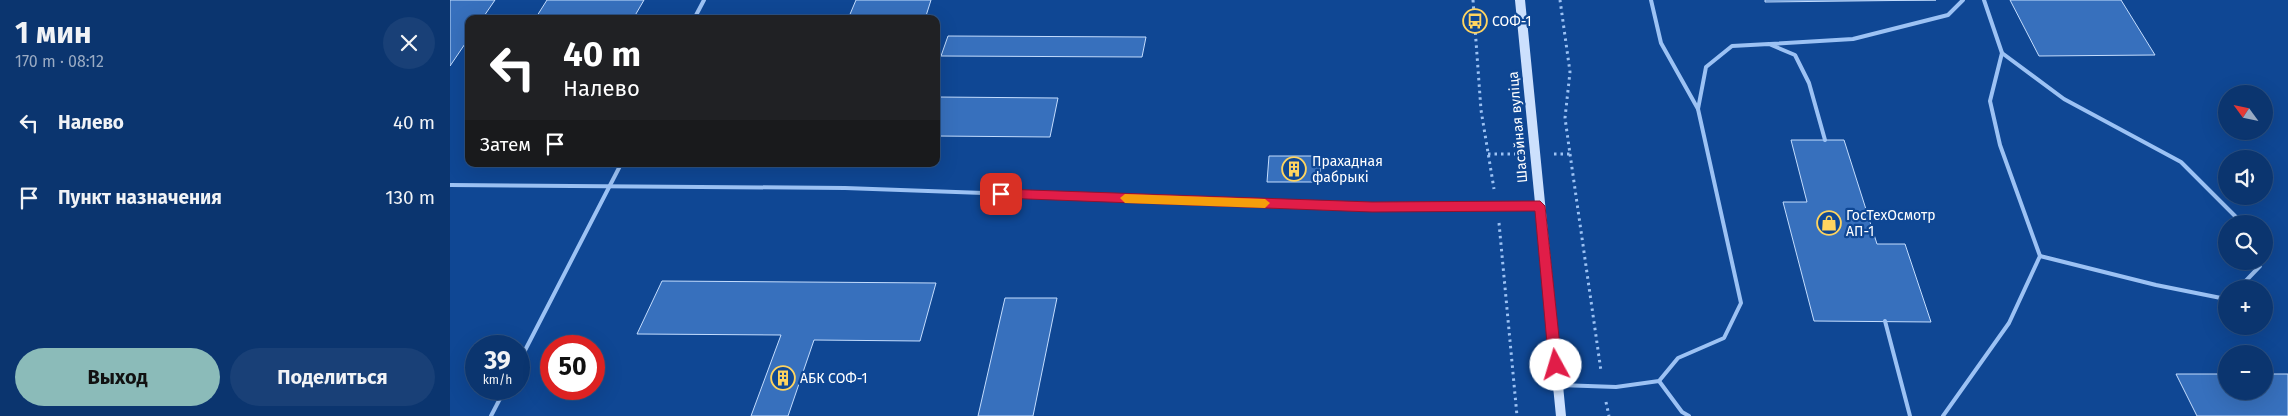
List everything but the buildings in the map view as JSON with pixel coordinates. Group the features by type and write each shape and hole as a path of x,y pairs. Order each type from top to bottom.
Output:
{"main road":[{"name":"Шасэйная вуліца","path":"1520,0 1561,416"}],"lane":[{"path":"696,15 704,0"},
{"path":"1558,385 1616,387 1659,381 1678,358 1724,338 1741,303 1698,109 1661,43 1651,0"},
{"path":"1698,109 1706,67 1732,46 1853,39 1948,15 1963,0"},
{"path":"1943,416 2009,323 2040,256 2000,145 1990,101 2002,53 1984,0"},
{"path":"1769,44 1795,55 1809,83 1825,140"},
{"path":"2002,53 2064,99 2181,162 2234,215"},
{"path":"530,341 619,167"},
{"path":"450,185 845,188 1372,207 1540,206"},
{"path":"2040,256 2088,266 2185,293 2218,298"},
{"path":"2247,280 2256,270"},
{"path":"1885,322 1910,416"},
{"path":"1659,381 1682,412 1689,416"},
{"path":"491,416 499,400"}],"path":[{"path":"1560,0 1570,72 1565,118 1603,387 1609,416"},
{"path":"1488,154 1570,154"}],"slow traffic":[{"path":"1125,198 1265,203"}],"place":[{"name":"СОФ-1","path":"1475,21"},
{"name":"Прахадная фабрыкі","path":"1294,169"},
{"name":"ГосТехОсмотр АП-1","path":"1829,223"},
{"name":"АБК СОФ-1","path":"783,378"}],"route":[{"path":"1001,194 1372,207 1540,206 1556,365"}]}
